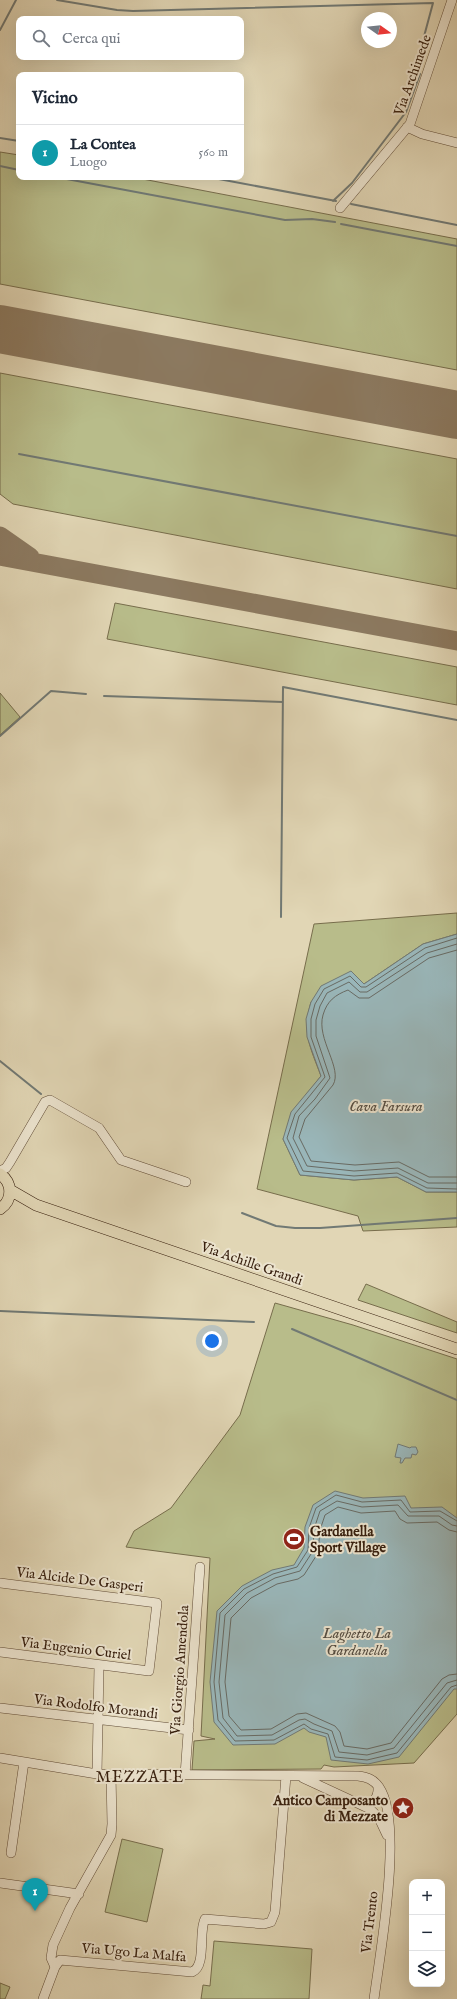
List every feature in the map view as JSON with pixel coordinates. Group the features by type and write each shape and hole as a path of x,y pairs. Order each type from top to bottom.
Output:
{"main road":[{"name":"Via Achille Grandi","path":"4,1179 3,1206 36,1205"},
{"name":"Via Achille Grandi","path":"4,1179 36,1205 457,1349"}],"street":[{"name":"Via Archimede","path":"340,208 407,127 428,75 452,0"},
{"path":"407,127 422,134 457,143"},
{"path":"4,1179 10,1162 45,1102 52,1100 98,1128 121,1160 186,1182"},
{"name":"Via Giorgio Amendola","path":"186,1775 200,1567"},
{"name":"Via Alcide De Gasperi","path":"0,1583 157,1603 148,1671"},
{"name":"Via Eugenio Curiel","path":"0,1652 99,1666 148,1671"},
{"path":"97,1774 99,1666"},
{"name":"Via Rodolfo Morandi","path":"0,1708 98,1721 189,1730"},
{"path":"0,1758 97,1774 363,1777 372,1780 378,1786 378,1794 374,1801 368,1804 360,1804"},
{"path":"11,1853 24,1762"},
{"path":"43,1999 55,1967 51,1958 51,1952 68,1914 111,1835 111,1774"},
{"name":"Via Ugo La Malfa","path":"55,1967 60,1960 66,1960 192,1972 195,1971 199,1964 204,1919 264,1924 271,1922 275,1912 286,1776"},
{"name":"Via Trento","path":"296,1776 313,1781 370,1809 379,1818 384,1828 390,1849"},
{"name":"Via Trento","path":"374,1999 390,1866 388,1813 385,1800 378,1786"},
{"path":"0,1882 80,1894"}],"green space":[{"path":"0,152 16,155 16,180 148,180 457,239 457,370 0,284"},
{"path":"0,373 457,459 457,589 13,504 0,494"},
{"path":"115,603 457,667 457,705 107,639"},
{"path":"0,693 20,717 0,735"},
{"path":"457,913 457,934 423,944 364,984 311,1002 307,1023 308,1040 321,1076 307,1094 283,1139 300,1175 354,1180 397,1177 426,1192 457,1192 457,1227 363,1231 358,1216 257,1189 314,924"},
{"path":"366,1284 457,1322 457,1333 358,1300"},
{"name":"Gardanella Sport Village","path":"275,1303 353,1325 457,1359 457,1714 414,1763 334,1767 324,1765 321,1769 192,1770 194,1741 215,1739 201,1736 210,1558 126,1547 134,1531 171,1508 240,1415"},
{"path":"122,1839 163,1849 147,1922 105,1912"},
{"path":"214,1941 312,1949 309,1999 201,1999 203,1985 210,1986"},
{"path":"0,1983 10,1987 5,1999 0,1999"}],"water":[{"name":"Cava Farsura","path":"457,934 457,1192 426,1192 397,1177 354,1180 300,1175 283,1139 291,1112 321,1076 307,1037 306,1019 311,1002 321,986 351,971 364,984 423,944"},
{"path":"398,1444 410,1448 416,1447 418,1452 416,1455 412,1454 411,1458 405,1458 402,1463 400,1463 401,1458 395,1457"},
{"name":"Laghetto La Gardanella","path":"335,1491 363,1498 405,1496 411,1508 442,1507 457,1518 457,1689 454,1689 399,1757 368,1764 331,1760 326,1737 309,1732 304,1728 275,1744 233,1745 214,1722 210,1682 217,1611 242,1586 272,1570 294,1565 304,1548 305,1527 313,1505"}],"waterway":[{"path":"0,30 16,0"},
{"path":"57,0 117,10 133,11 433,3 415,70 420,74 406,112 352,183 333,201"},
{"path":"0,138 16,141"},
{"path":"0,166 16,169"},
{"path":"72,180 285,220 312,219 335,222"},
{"path":"224,180 336,201"},
{"path":"351,204 457,225"},
{"path":"341,224 457,246"},
{"path":"19,454 457,536"},
{"path":"281,917 283,687 457,720"},
{"path":"0,736 51,691 86,694"},
{"path":"104,696 283,702"},
{"path":"0,1061 41,1094"},
{"path":"242,1213 276,1226 295,1228 320,1228 457,1218"},
{"path":"0,1311 254,1322"},
{"path":"292,1329 457,1400"}],"taxiway":[{"path":"0,536 30,557"},
{"path":"0,556 457,641"}],"runway":[{"path":"0,329 457,415"}],"place":[{"name":"Gardanella Sport Village","path":"294,1539"},
{"name":"Antico Camposanto di Mezzate","path":"403,1808"},
{"name":"La Contea","path":"35,1911"}],"district":[{"name":"MEZZATE","path":"140,1776"}]}
